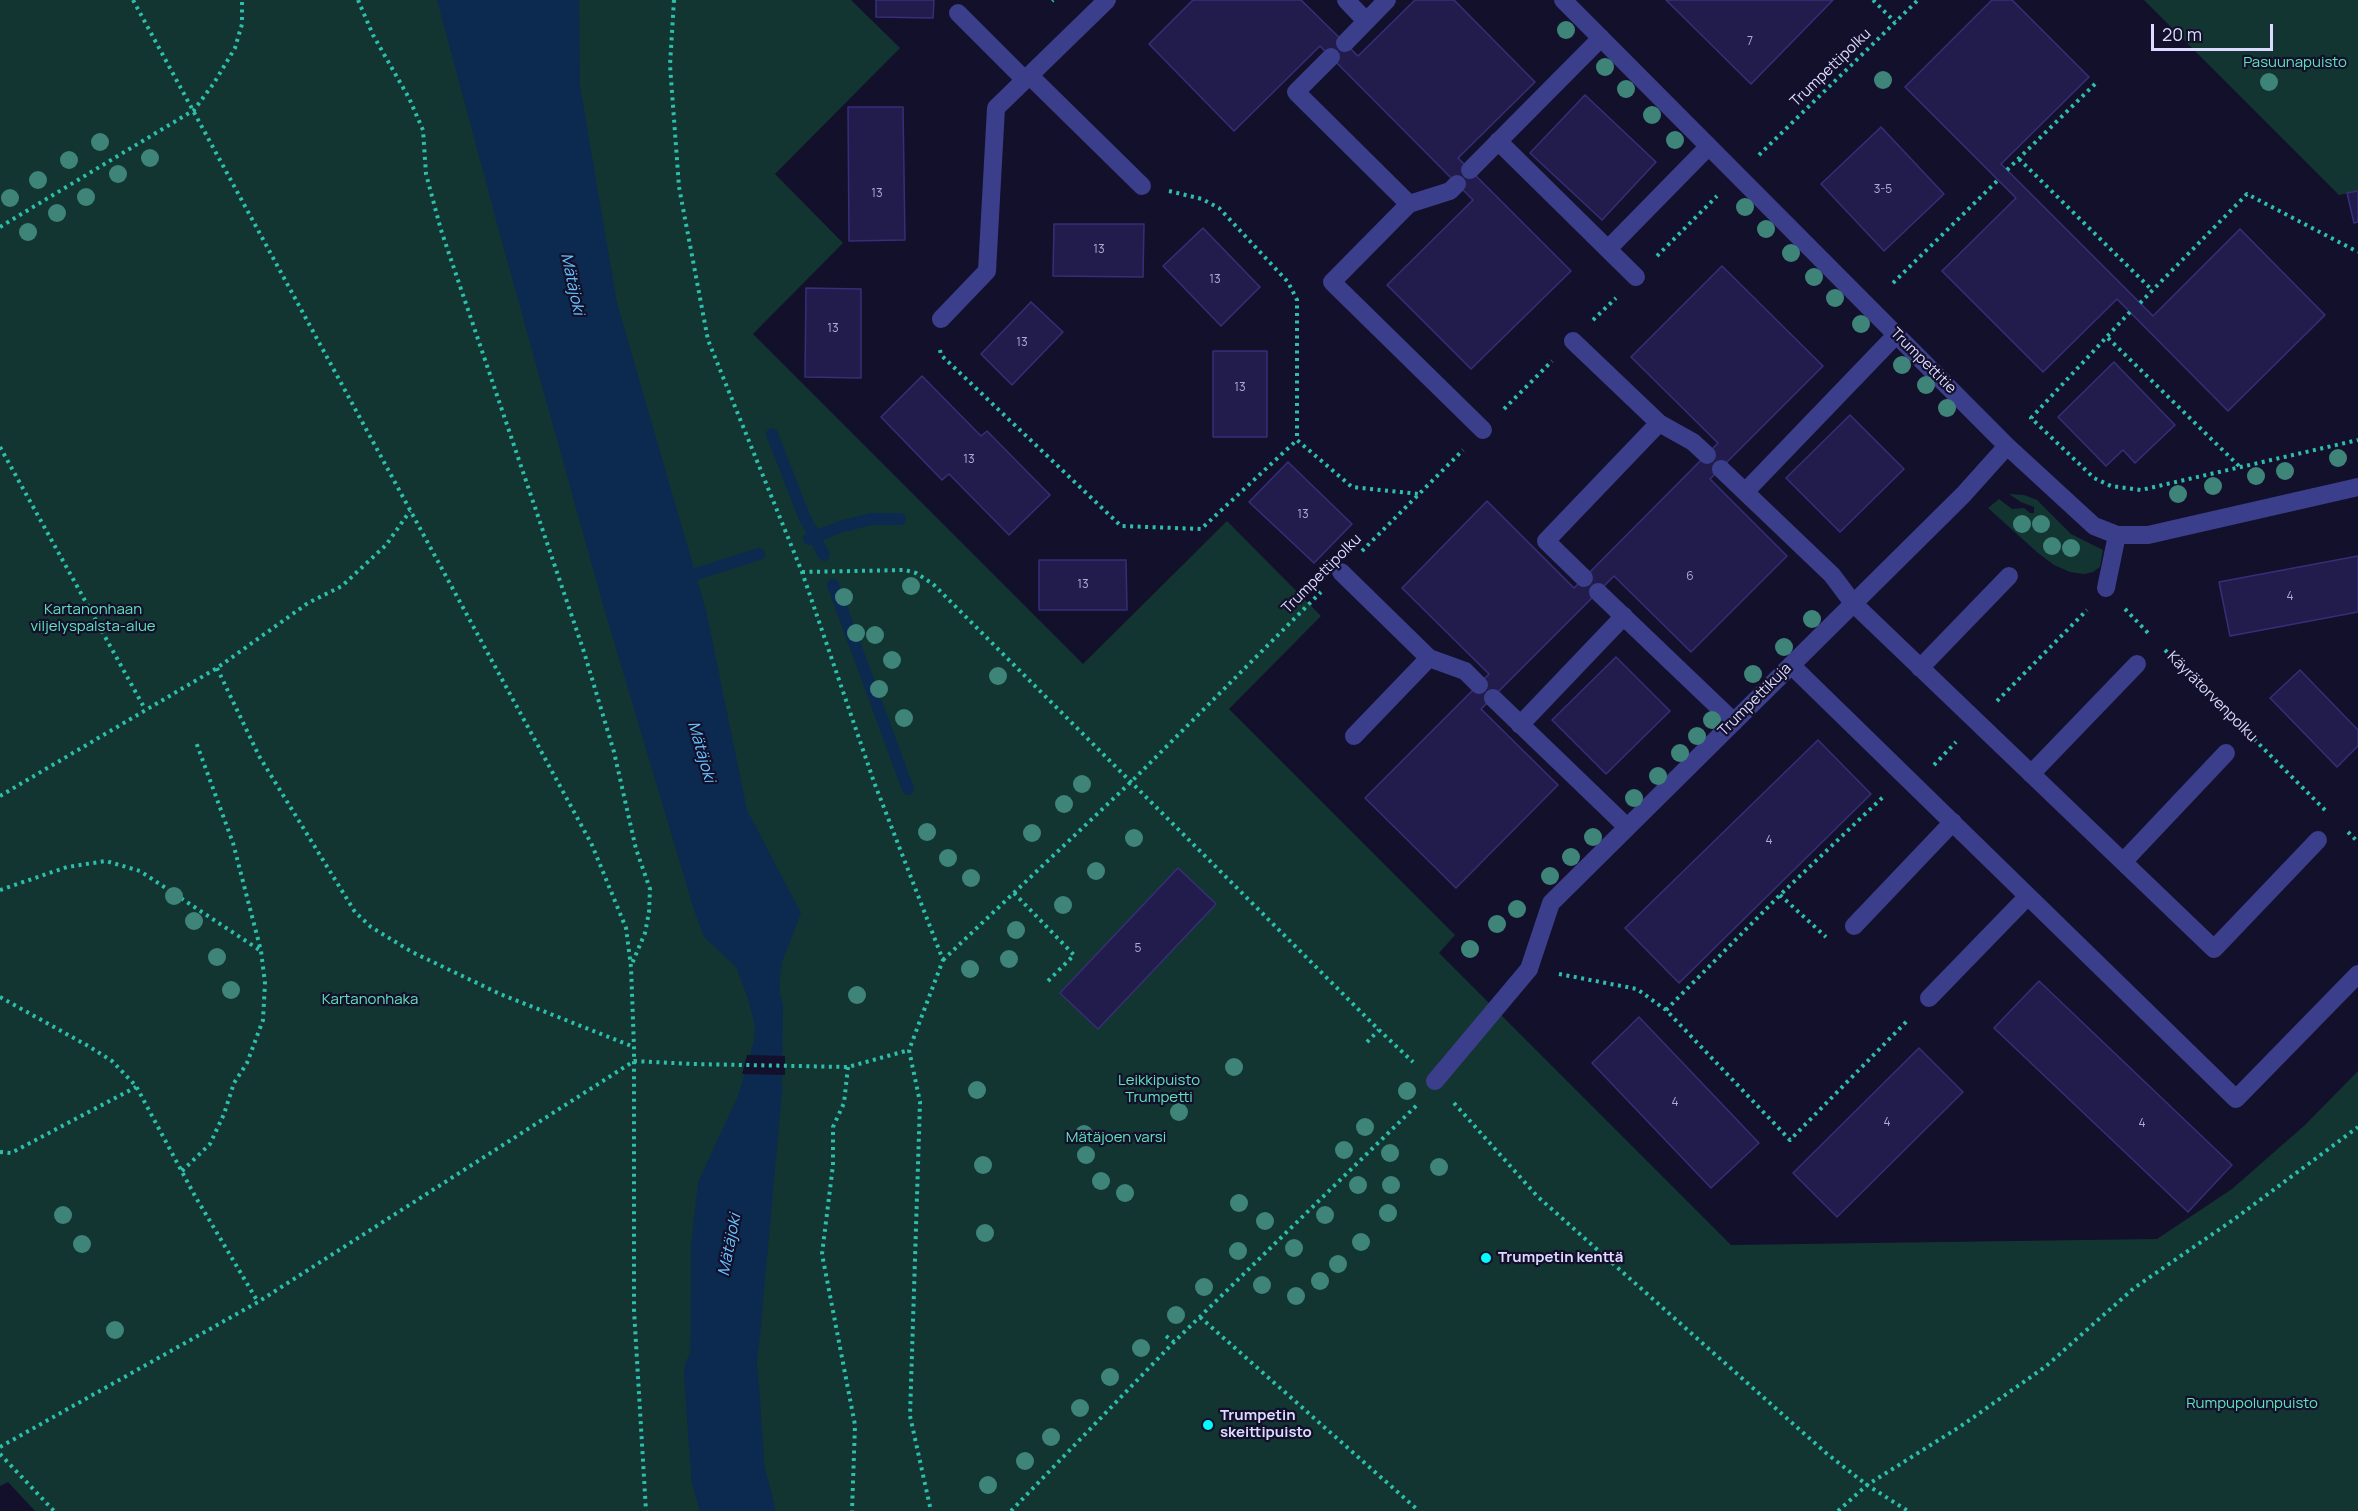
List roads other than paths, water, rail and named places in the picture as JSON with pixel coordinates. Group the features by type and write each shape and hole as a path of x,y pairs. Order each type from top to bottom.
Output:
{"street":[{"path":"941,319 987,271 996,108 1107,0"},
{"path":"1346,0 1366,21"},
{"path":"1344,43 1387,0"},
{"name":"Trumpettitie","path":"1570,2 1601,38 1708,147 2007,446 2094,526 2117,535 2148,535 2358,488"},
{"path":"958,13 1142,186"},
{"path":"1470,170 1601,38"},
{"path":"1331,57 1296,92 1409,204"},
{"path":"1498,141 1636,277"},
{"path":"1608,249 1708,147"},
{"path":"1456,184 1450,191 1409,204 1332,282 1483,430"},
{"path":"1745,492 1896,335"},
{"path":"1573,341 1659,423 1693,442 1707,455"},
{"path":"1584,578 1546,541 1659,423"},
{"name":"Trumpettikuja","path":"1435,1081 1529,969 1551,903 1963,495 2007,446"},
{"path":"1721,469 1832,575 1853,603 2214,949 2318,840"},
{"path":"2106,588 2117,535"},
{"path":"1341,573 1430,657 1465,671 1479,685"},
{"path":"1920,668 2009,576"},
{"path":"1598,592 1734,722"},
{"path":"1520,725 1624,616"},
{"path":"1354,736 1430,657"},
{"path":"1791,664 2236,1099 2358,974"},
{"path":"2031,774 2137,664"},
{"path":"1493,698 1627,827"},
{"path":"2123,862 2226,753"},
{"path":"1854,926 1953,822"},
{"path":"1929,998 2028,896"}],"water":[{"path":"437,0 579,0 580,85 617,303 706,610 747,810 801,913 782,962 780,978 783,1006 782,1092 754,1382 764,1463 700,1481 690,1419 691,1246 698,1182 738,1096 754,1041 755,1026 736,967 704,937 694,910 603,605"}],"waterway":[{"path":"772,434 804,516 824,555"},
{"path":"809,539 840,527 871,519 900,519"},
{"path":"680,579 759,554"},
{"path":"833,585 908,789"},
{"name":"Mätäjoki","path":"721,1374 728,1474 738,1511"}],"place":[{"name":"Trumpetin kenttä","path":"1486,1258"},
{"name":"Trumpetin skeittipuisto","path":"1208,1425"}],"park label":[{"name":"Pasuunapuisto","path":"2295,63"},
{"name":"Kartanonhaan viljelyspalsta-alue","path":"93,618"},
{"name":"Kartanonhaka","path":"370,1000"},
{"name":"Leikkipuisto Trumpetti","path":"1159,1090"},
{"name":"Mätäjoen varsi","path":"1116,1138"},
{"name":"Rumpupolunpuisto","path":"2252,1404"}]}
